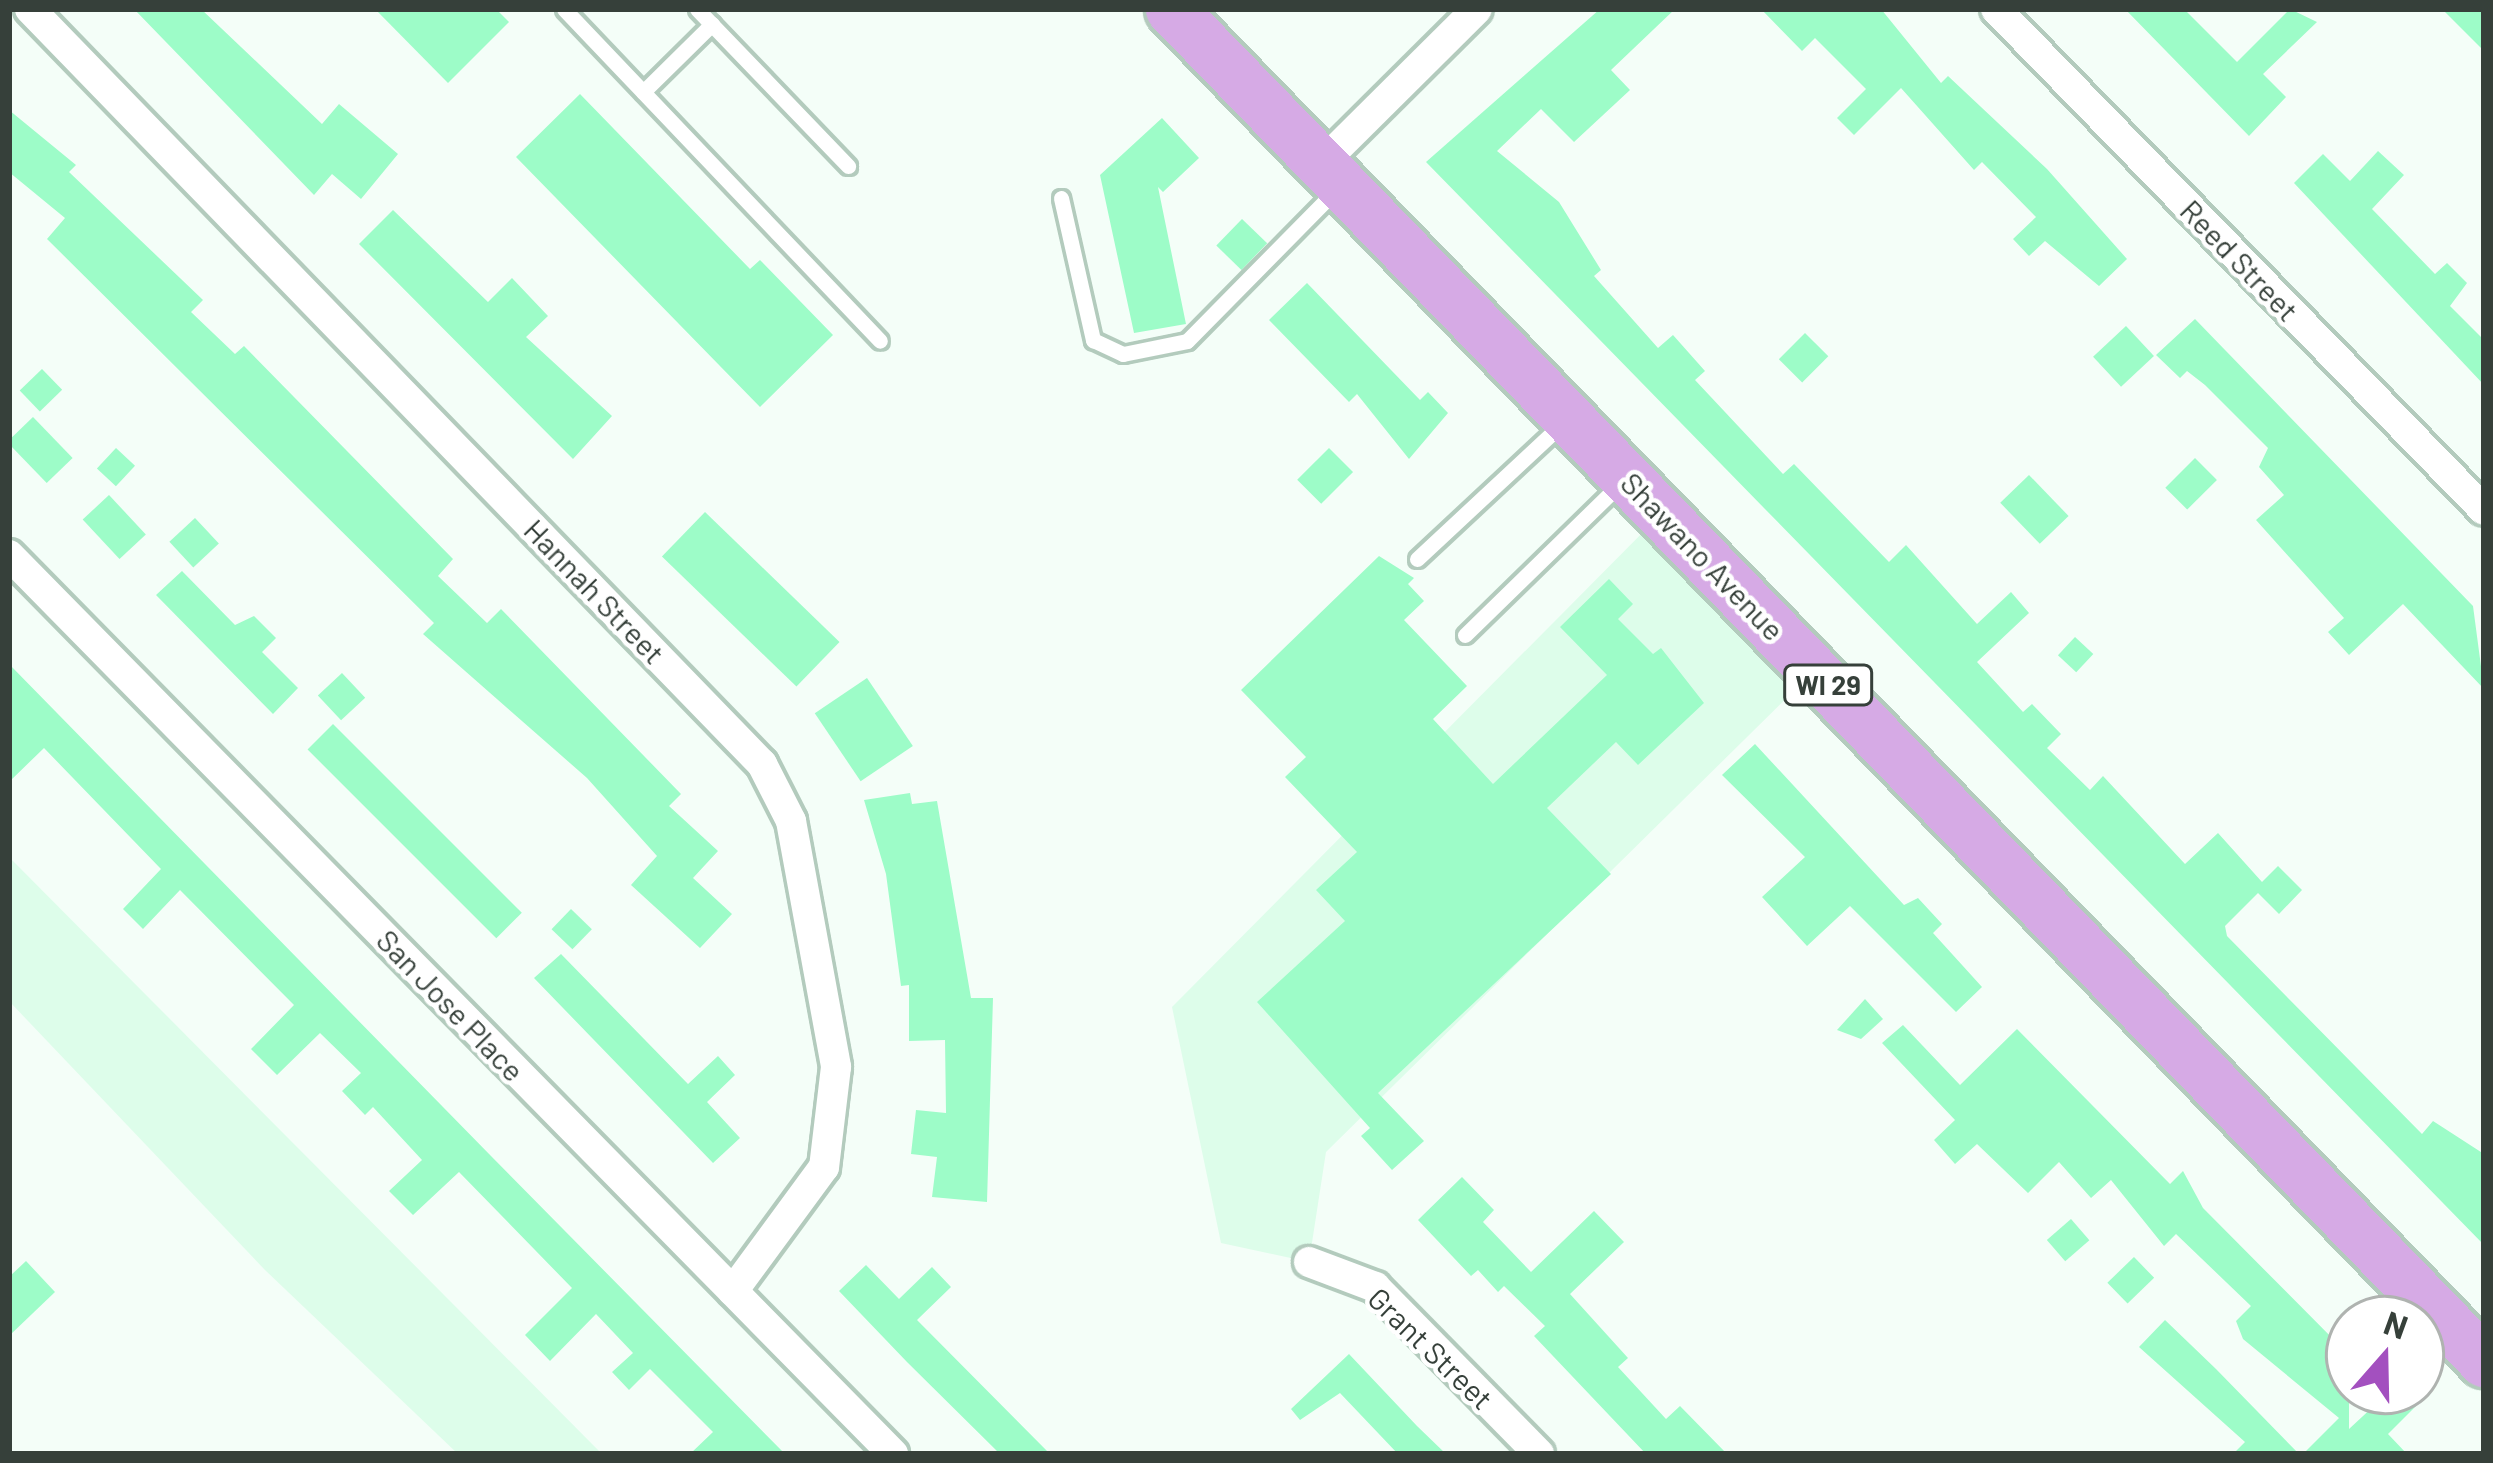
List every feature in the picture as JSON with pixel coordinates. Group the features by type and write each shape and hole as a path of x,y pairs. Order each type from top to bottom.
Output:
{"main road":[{"name":"Shawano Avenue","path":"1171,9 2484,1361"}],"street":[{"name":"Hannah Street","path":"30,9 763,764 791,821 836,1067 824,1167 733,1292"},
{"path":"1332,173 1477,9"},
{"name":"Reed Street","path":"1996,9 2484,510"},
{"name":"San Jose Place","path":"9,555 893,1454"},
{"name":"Grant Street","path":"1309,1262 1376,1287 1539,1454"}],"lane":[{"path":"565,9 880,341"},
{"path":"697,9 848,166"},
{"path":"644,92 712,24"},
{"path":"1061,198 1093,340 1123,354 1187,341 1332,173"},
{"path":"1417,559 1569,418"},
{"path":"1465,635 1627,477"}],"shaded area":[{"path":"1662,513 1814,671 1326,1152 1309,1262 1221,1243 1172,1007"},
{"path":"9,857 602,1454 458,1454 265,1270 9,1001"}],"building":[{"path":"134,9 201,9 322,124 339,104 398,154 361,199 332,174 314,195"},
{"path":"375,9 496,9 509,22 448,83"},
{"path":"1600,9 1675,9 1611,70 1630,90 1574,142 1541,109 1497,151 1559,202 1601,270 1594,276 1658,348 1673,335 1705,371 1695,380 1783,474 1794,464 1889,562 1906,545 1977,624 2011,592 2029,613 1977,662 2023,712 2032,704 2061,734 2047,748 2090,790 2103,776 2185,864 2218,833 2262,882 2278,866 2302,890 2279,914 2258,893 2225,926 2227,936 2422,1134 2433,1121 2484,1154 2484,1245 1426,162"},
{"path":"1761,9 1881,9 1941,83 1948,76 2047,169 2127,259 2099,286 2045,241 2029,256 2013,239 2036,217 1982,162 1974,170 1901,88 1854,135 1837,118 1866,89 1815,38 1802,51"},
{"path":"2125,9 2184,9 2237,62 2290,9 2317,22 2263,74 2286,97 2249,136"},
{"path":"2442,9 2484,9 2484,51"},
{"path":"580,94 750,269 760,260 833,335 760,407 516,157"},
{"path":"9,110 76,165 69,172 203,300 191,312 235,354 244,346 453,559 438,576 487,623 501,609 681,794 669,806 718,851 693,878 732,914 700,948 631,885 657,856 587,778 423,634 434,623 47,239 65,218 9,172"},
{"path":"1162,118 1199,158 1163,192 1158,187 1186,324 1134,333 1100,175"},
{"path":"2378,151 2404,175 2372,209 2435,274 2447,263 2467,283 2450,306 2484,340 2484,385 2294,183 2323,154 2350,181"},
{"path":"393,210 488,302 512,278 548,316 526,337 612,416 573,459 359,244"},
{"path":"1242,219 1267,243 1241,270 1216,246"},
{"path":"1307,283 1420,400 1428,392 1448,413 1409,459 1357,394 1349,402 1269,320"},
{"path":"2195,319 2473,606 2484,689 2403,604 2349,655 2328,632 2344,618 2256,520 2284,495 2259,467 2268,448 2205,385 2187,371 2180,378 2156,355"},
{"path":"2126,326 2154,356 2121,387 2093,357"},
{"path":"1805,333 1828,356 1802,382 1779,359"},
{"path":"42,369 62,390 40,411 20,391"},
{"path":"33,417 73,458 47,483 9,444"},
{"path":"116,448 135,466 116,486 97,468"},
{"path":"1329,448 1353,472 1321,504 1297,480"},
{"path":"2195,458 2217,480 2187,510 2165,488"},
{"path":"2029,475 2069,516 2040,544 2000,503"},
{"path":"109,495 146,534 119,559 83,520"},
{"path":"705,512 840,642 796,687 662,557"},
{"path":"195,518 219,544 193,567 169,542"},
{"path":"1379,556 1414,578 1408,584 1424,601 1404,620 1467,686 1433,719 1493,784 1607,675 1560,627 1609,579 1633,604 1618,619 1653,654 1661,648 1704,703 1638,765 1616,742 1547,808 1611,874 1378,1093 1424,1141 1392,1170 1361,1136 1370,1128 1257,1002 1345,921 1316,890 1357,852 1285,777 1306,757 1241,690"},
{"path":"182,571 235,625 254,616 276,638 262,652 298,688 273,714 156,595"},
{"path":"2075,637 2093,654 2076,672 2058,655"},
{"path":"9,664 785,1454 690,1454 713,1432 650,1369 629,1390 612,1372 633,1353 596,1314 550,1361 525,1335 572,1288 459,1172 413,1215 389,1191 422,1160 373,1107 365,1115 342,1091 361,1073 320,1033 277,1075 251,1049 294,1005 180,890 143,929 123,909 161,869 44,748 9,782"},
{"path":"342,673 365,698 341,720 318,696"},
{"path":"867,678 913,746 861,781 815,713"},
{"path":"333,724 522,913 496,938 308,749"},
{"path":"1755,744 1904,905 1918,898 1942,924 1933,933 1982,987 1956,1012 1850,906 1807,946 1762,897 1805,857 1722,775"},
{"path":"910,793 912,804 937,801 971,998 993,998 987,1202 932,1197 937,1157 911,1154 916,1110 946,1113 945,1040 909,1041 909,985 901,986 886,874 864,800"},
{"path":"571,909 592,929 572,949 552,929"},
{"path":"561,954 688,1084 718,1056 735,1075 707,1102 740,1138 713,1163 534,978"},
{"path":"1865,999 1883,1019 1861,1039 1837,1030"},
{"path":"1903,1025 1960,1085 2017,1029 2170,1184 2183,1171 2203,1208 2325,1331 2325,1406 2243,1339 2236,1321 2251,1306 2176,1234 2164,1246 2111,1180 2091,1198 2059,1162 2028,1193 1977,1144 1955,1164 1934,1140 1955,1120 1882,1043"},
{"path":"1462,1177 1494,1210 1483,1222 1531,1272 1594,1211 1624,1242 1570,1294 1628,1358 1618,1367 1666,1419 1680,1406 1727,1454 1646,1454 1534,1336 1545,1326 1504,1286 1498,1292 1478,1270 1471,1276 1418,1220"},
{"path":"2071,1219 2089,1240 2065,1261 2047,1240"},
{"path":"2134,1257 2154,1278 2128,1304 2107,1283"},
{"path":"26,1261 55,1292 9,1336 9,1277"},
{"path":"866,1265 899,1299 932,1267 951,1287 917,1320 1050,1454 1000,1454 907,1362 839,1291"},
{"path":"2165,1320 2299,1454 2233,1454 2245,1442 2139,1347"},
{"path":"1349,1354 1446,1454 1398,1454 1340,1393 1300,1420 1291,1409"},
{"path":"2335,1415 2349,1415 2349,1429 2364,1415 2407,1415 2388,1434 2407,1454 2303,1454 2339,1418"}]}
